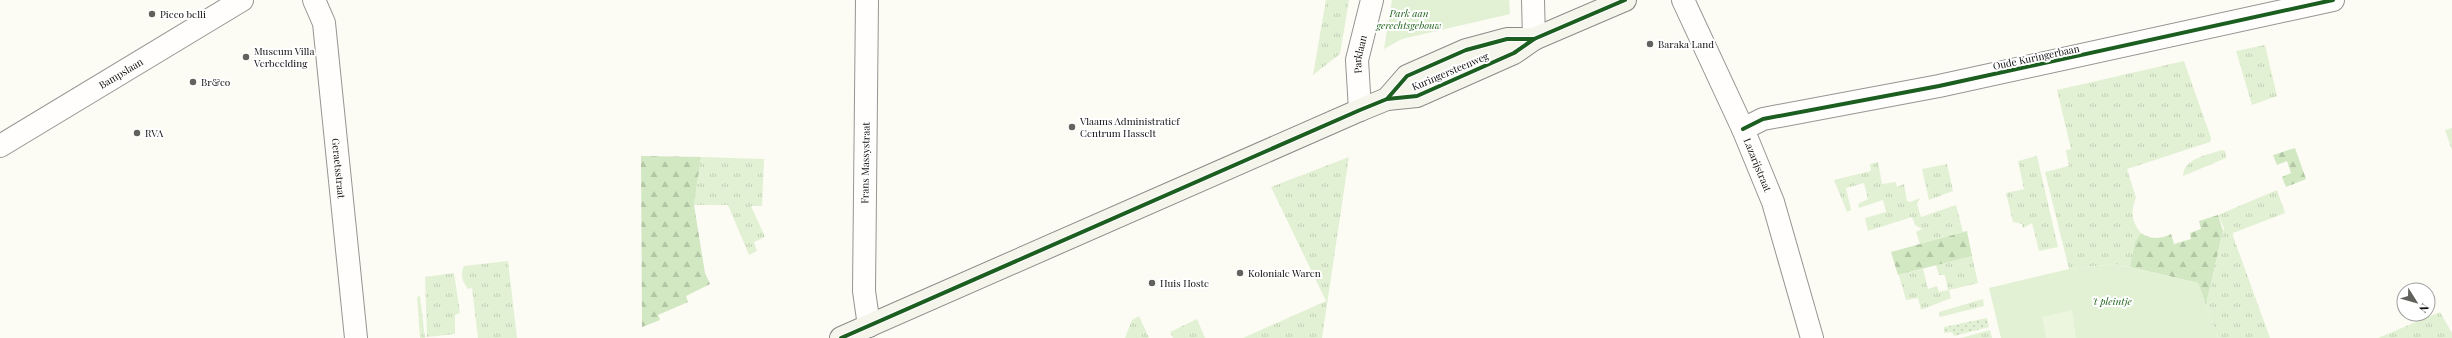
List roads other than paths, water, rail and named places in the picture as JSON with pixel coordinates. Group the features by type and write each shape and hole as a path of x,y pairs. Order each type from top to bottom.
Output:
{"main road":[{"name":"Kuringersteenweg","path":"842,338 1360,110 1387,99 1417,96 1514,53 1534,39 1624,0"}],"street":[{"name":"Bampslaan","path":"0,146 242,0"},
{"name":"Geraetsstraat","path":"314,0 324,22 356,338"},
{"name":"Frans Massystraat","path":"867,0 864,290 869,326"},
{"name":"Parklaan","path":"1360,110 1357,60 1372,0"},
{"path":"1533,0 1534,39"},
{"name":"Lazarijstraat","path":"1683,0 1743,129 1773,202 1812,338"},
{"name":"Oude Kuringerbaan","path":"1743,129 1764,119 1939,86 2333,0"}],"place":[{"name":"Picco belli","path":"152,14"},
{"name":"Baraka Land","path":"1650,44"},
{"name":"Museum Villa Verbeelding","path":"246,57"},
{"name":"Br&co","path":"193,82"},
{"name":"Vlaams Administratief Centrum Hasselt","path":"1072,127"},
{"name":"RVA","path":"137,133"},
{"name":"Koloniale Waren","path":"1240,273"},
{"name":"Huis Hoste","path":"1152,283"}],"park label":[{"name":"Park aan gerechtsgebouw","path":"1409,18"},
{"name":"'t pleintje","path":"2112,301"}]}
